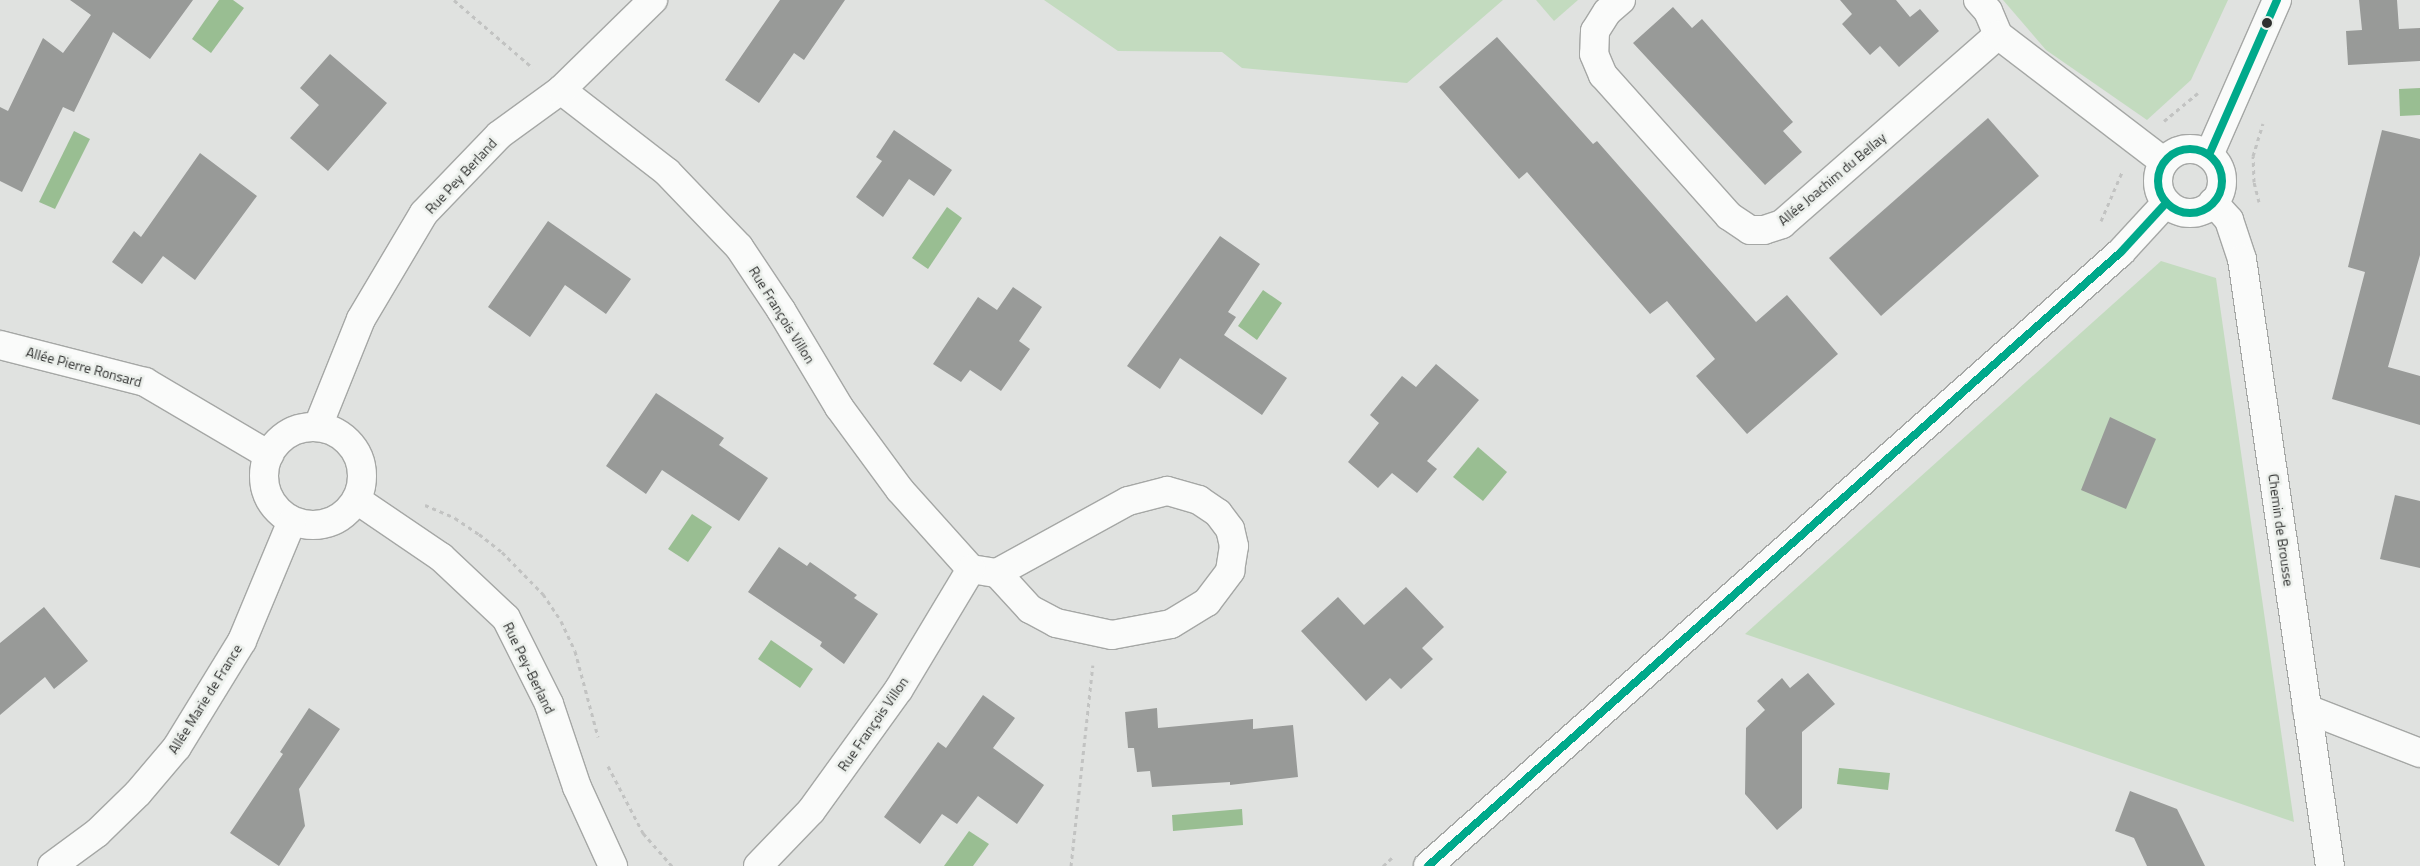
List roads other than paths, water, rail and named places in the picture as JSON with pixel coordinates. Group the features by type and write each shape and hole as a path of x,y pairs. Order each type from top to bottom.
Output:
{"street":[{"name":"Rue Pey Berland","path":"318,426 361,319 424,213 499,135 562,90 653,0"},
{"name":"Allée Joachim du Bellay","path":"1621,0 1607,12 1595,31 1594,54 1604,75 1729,216 1750,230 1764,230 1782,224 1998,35"},
{"path":"1978,0 1988,11 1998,35 2164,162"},
{"path":"2209,155 2277,0"},
{"name":"Rue François Villon","path":"562,90 667,172 738,247 844,415 900,490 984,571 1030,609 1056,623 1112,635 1171,624 1207,602 1230,571 1234,546 1230,529 1218,512 1199,500 1167,491 1128,501 984,571 811,811 758,866"},
{"path":"2188,148 2209,155 2217,162 2222,184 2213,202 2204,209 2184,212 2166,203 2158,185 2164,162 2177,151 2188,148"},
{"name":"Chemin de Brousse","path":"2213,202 2229,220 2242,259 2330,866"},
{"path":"1428,866 2121,252 2166,203"},
{"name":"Allée Pierre Ronsard","path":"0,345 145,382 269,455"},
{"path":"318,426 347,441 356,454 361,469 356,500 335,520 306,524 292,521 280,512 268,492 264,470 269,455 277,442 289,434 318,426"},
{"name":"Rue Pey-Berland","path":"356,500 441,557 506,618 549,704 577,787 613,866"},
{"name":"Allée Marie de France","path":"52,866 96,833 138,793 177,747 242,641 292,521"},
{"path":"2307,709 2420,753"}]}
